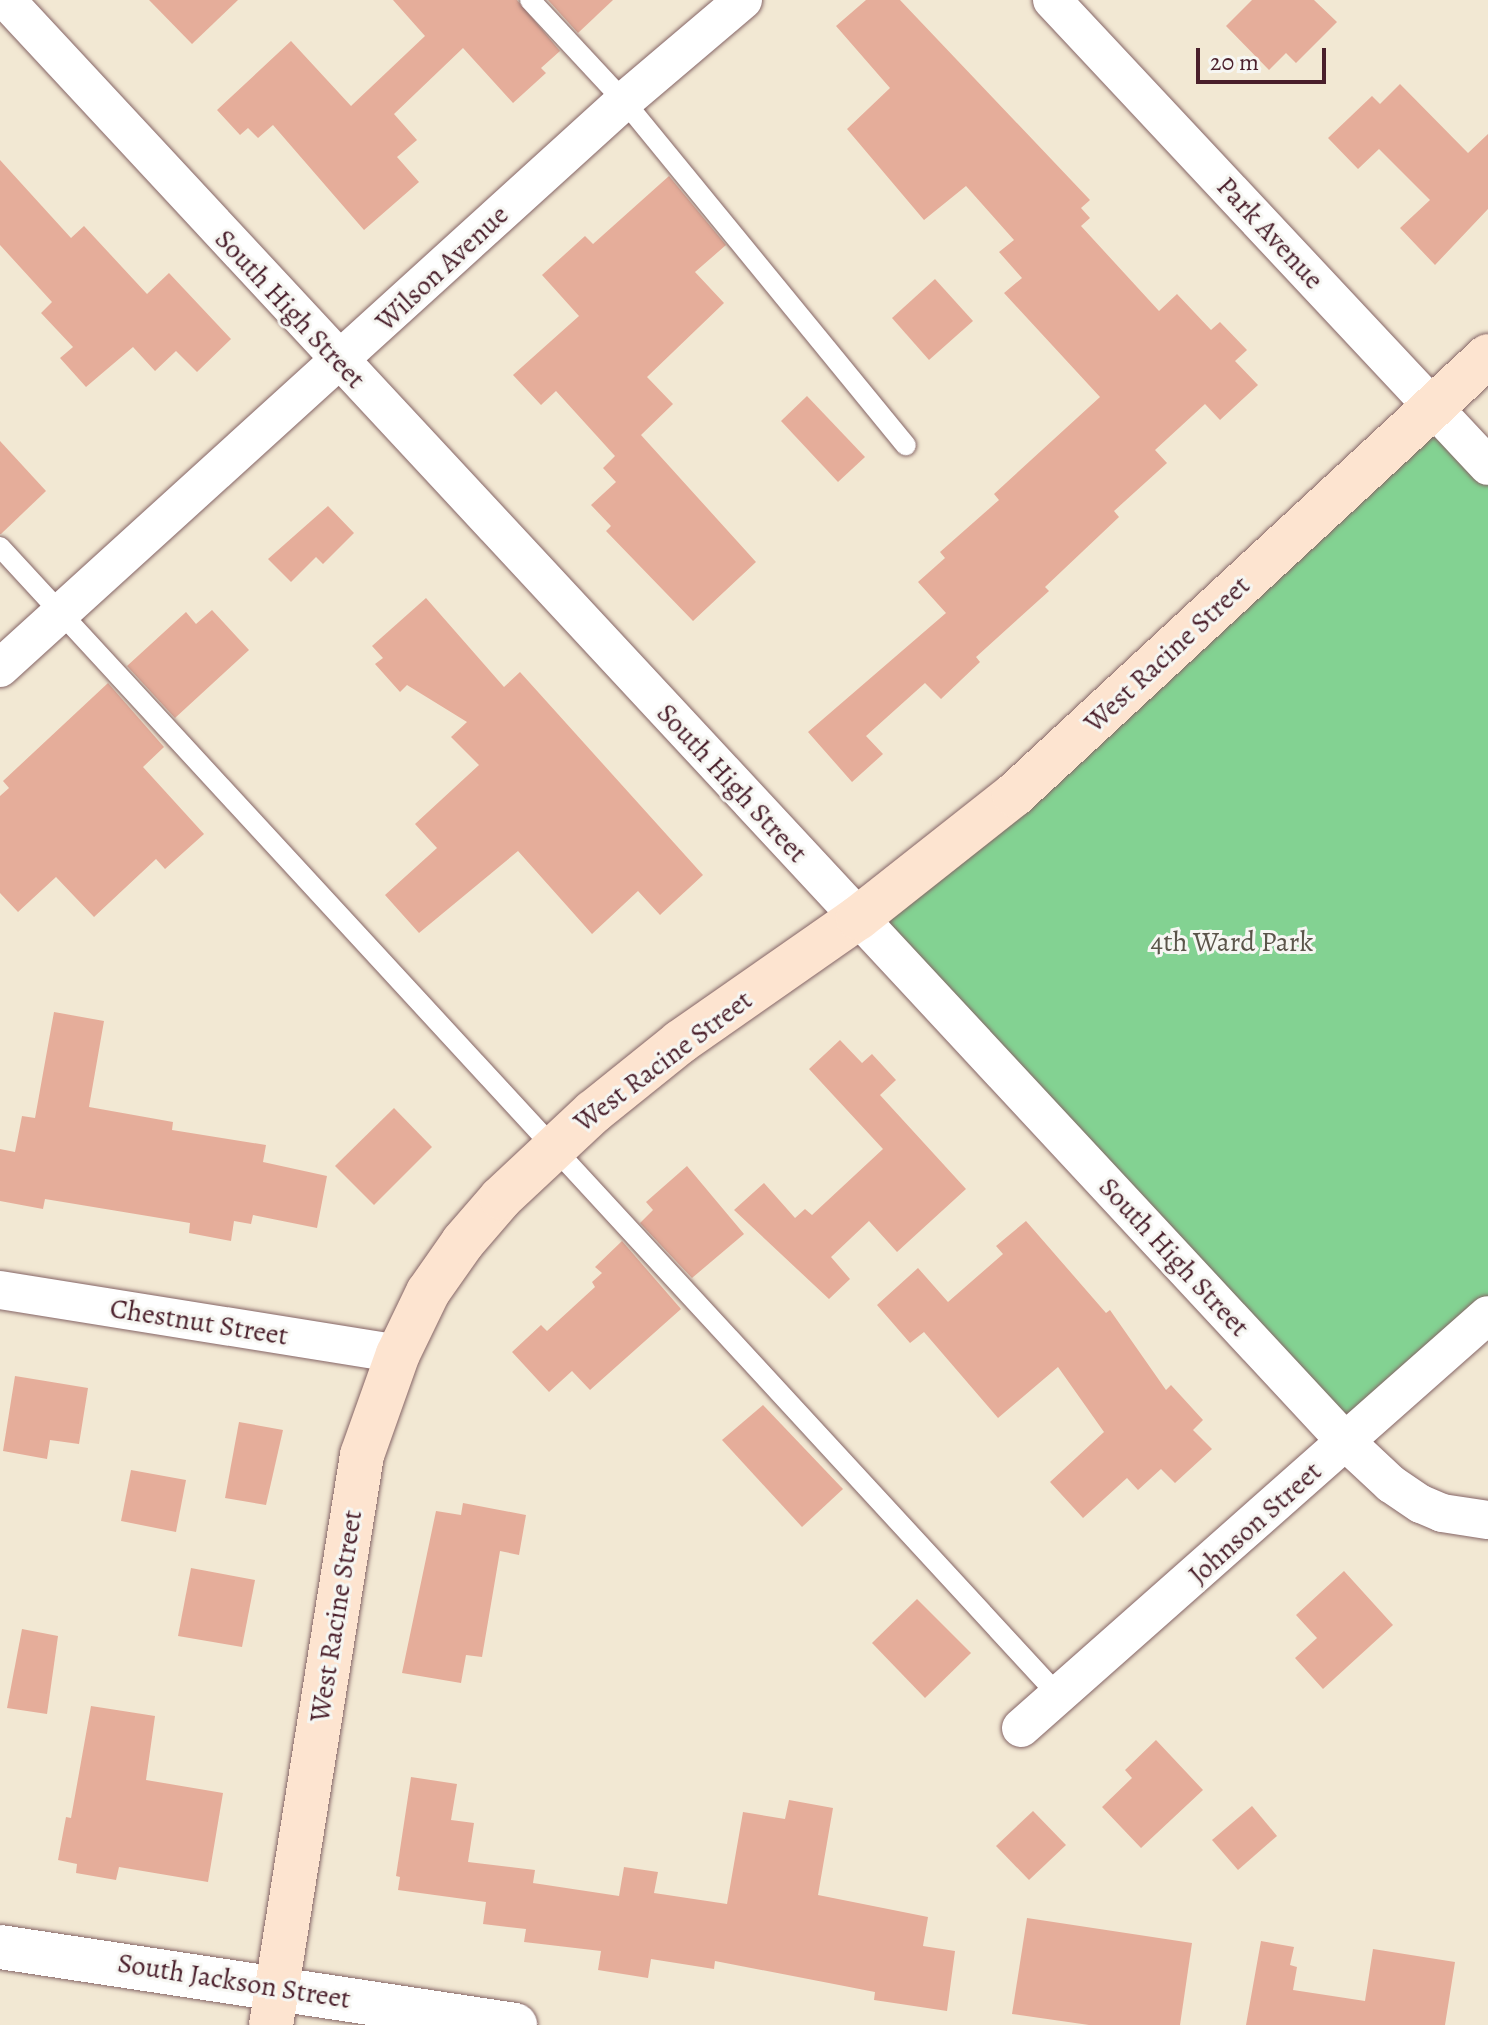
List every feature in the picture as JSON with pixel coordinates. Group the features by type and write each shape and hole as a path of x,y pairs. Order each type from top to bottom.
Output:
{"main road":[{"name":"West Racine Street","path":"274,2006 362,1455 398,1354 428,1292 463,1242 556,1145 680,1042 858,918 1014,795 1488,356"}],"street":[{"name":"South High Street","path":"6,0 339,363 1346,1442 1391,1484 1421,1504 1442,1513 1488,1520"},
{"name":"Wilson Avenue","path":"0,668 624,101 743,0"},
{"name":"Park Avenue","path":"1052,0 1488,466"},
{"name":"Chestnut Street","path":"0,1290 398,1354"},
{"name":"Johnson Street","path":"1021,1728 1060,1697 1488,1315"},
{"name":"South Jackson Street","path":"0,1947 274,2006 515,2025"}],"lane":[{"path":"530,0 624,101 906,445"},
{"path":"0,547 556,1145 1060,1697"}],"green space":[{"name":"4th Ward Park","path":"1433,407 1488,466 1488,1315 1346,1442 858,918"}],"building":[{"path":"149,0 238,0 192,44"},
{"path":"393,0 517,0 560,51 541,68 546,73 513,103 463,48 394,114 417,140 397,157 419,182 364,230 273,125 258,138 248,128 240,135 217,110 291,41 351,106 425,36"},
{"path":"548,0 613,0 578,33"},
{"path":"866,0 900,0 1090,200 1081,208 1090,218 1081,226 1159,311 1177,294 1211,330 1220,322 1247,350 1235,361 1258,385 1220,420 1205,404 1155,450 1167,463 1114,511 1119,517 1045,587 1049,591 976,657 980,662 941,699 925,683 866,736 883,754 852,782 808,732 946,613 918,582 945,558 940,552 999,500 994,494 1100,397 1004,293 1022,278 999,252 1014,240 966,186 924,220 847,129 890,88 836,26"},
{"path":"1252,0 1314,0 1337,22 1296,63 1286,53 1269,70 1226,26"},
{"path":"1400,84 1468,153 1488,134 1488,209 1435,265 1400,228 1430,200 1379,149 1358,169 1328,138 1372,96 1380,104"},
{"path":"0,160 71,238 84,226 147,294 169,273 231,339 197,372 176,351 155,371 133,347 86,387 60,358 73,347 41,313 52,302 0,245"},
{"path":"669,176 726,245 695,272 724,303 647,377 673,404 641,435 756,562 693,621 606,531 611,526 591,505 616,482 603,468 615,456 556,391 541,405 513,375 579,316 542,275 585,236 593,244"},
{"path":"935,279 973,321 929,360 892,318"},
{"path":"807,396 865,457 838,482 781,421"},
{"path":"0,441 46,491 1,534 0,534"},
{"path":"328,506 354,533 323,564 316,557 291,582 268,559"},
{"path":"426,598 504,687 520,672 703,875 660,915 638,891 592,934 518,851 419,933 385,895 437,848 415,824 479,765 451,737 467,722 407,685 400,692 375,664 383,658 372,646"},
{"path":"212,610 249,650 175,718 127,666 186,612 196,624"},
{"path":"108,683 164,747 143,767 204,834 165,869 156,859 94,917 56,877 18,912 0,893 0,796 9,788 3,781"},
{"path":"54,1012 104,1021 89,1107 173,1122 172,1130 266,1145 263,1162 327,1176 317,1228 253,1215 251,1224 234,1221 231,1241 189,1233 190,1223 45,1199 43,1209 0,1201 0,1149 15,1152 22,1116 35,1118"},
{"path":"840,1040 862,1063 872,1054 896,1080 880,1095 966,1189 897,1252 869,1221 831,1257 850,1279 829,1299 734,1210 764,1183 795,1218 805,1209 812,1215 883,1149 809,1069"},
{"path":"394,1108 432,1147 374,1205 335,1166"},
{"path":"687,1166 744,1234 692,1278 640,1223 653,1210 646,1202"},
{"path":"1026,1221 1106,1313 1110,1310 1166,1390 1171,1385 1203,1420 1193,1430 1212,1449 1175,1483 1161,1469 1138,1490 1127,1478 1083,1518 1050,1482 1104,1432 1058,1367 998,1418 924,1332 910,1343 877,1305 918,1268 948,1302 1003,1254 996,1246"},
{"path":"622,1241 681,1309 590,1390 572,1371 549,1392 512,1352 541,1325 547,1331 595,1287 592,1282 602,1273 595,1267"},
{"path":"15,1376 88,1388 79,1444 50,1440 47,1459 3,1451"},
{"path":"763,1405 843,1489 802,1527 722,1440"},
{"path":"239,1422 283,1430 266,1505 225,1498"},
{"path":"131,1470 186,1480 176,1532 121,1521"},
{"path":"463,1503 526,1515 519,1555 500,1551 482,1657 466,1655 461,1683 402,1673 436,1511 461,1515"},
{"path":"191,1568 255,1580 242,1647 178,1636"},
{"path":"1344,1571 1393,1625 1323,1689 1295,1658 1317,1638 1296,1615"},
{"path":"917,1599 971,1653 925,1698 872,1643"},
{"path":"22,1629 58,1636 47,1714 7,1708"},
{"path":"91,1706 155,1716 146,1780 223,1793 208,1882 119,1867 116,1880 76,1873 77,1864 58,1860 66,1817 71,1818"},
{"path":"1156,1740 1203,1790 1141,1848 1102,1807 1132,1778 1125,1770"},
{"path":"411,1777 457,1784 451,1820 474,1823 468,1862 535,1870 533,1883 619,1896 624,1867 658,1872 654,1893 727,1904 743,1812 785,1819 789,1800 833,1808 818,1895 928,1917 923,1946 955,1951 947,2011 874,2000 875,1992 715,1961 714,1969 651,1959 648,1978 598,1970 601,1951 524,1942 526,1929 483,1924 486,1902 398,1890 400,1877 396,1876"},
{"path":"1252,1806 1277,1836 1238,1870 1212,1840"},
{"path":"1033,1811 1066,1845 1029,1880 996,1846"},
{"path":"1027,1918 1192,1943 1180,2025 1089,2025 1012,2014"},
{"path":"1261,1941 1294,1947 1290,1965 1297,1967 1293,1990 1365,2001 1373,1949 1455,1962 1445,2025 1246,2025"}]}
